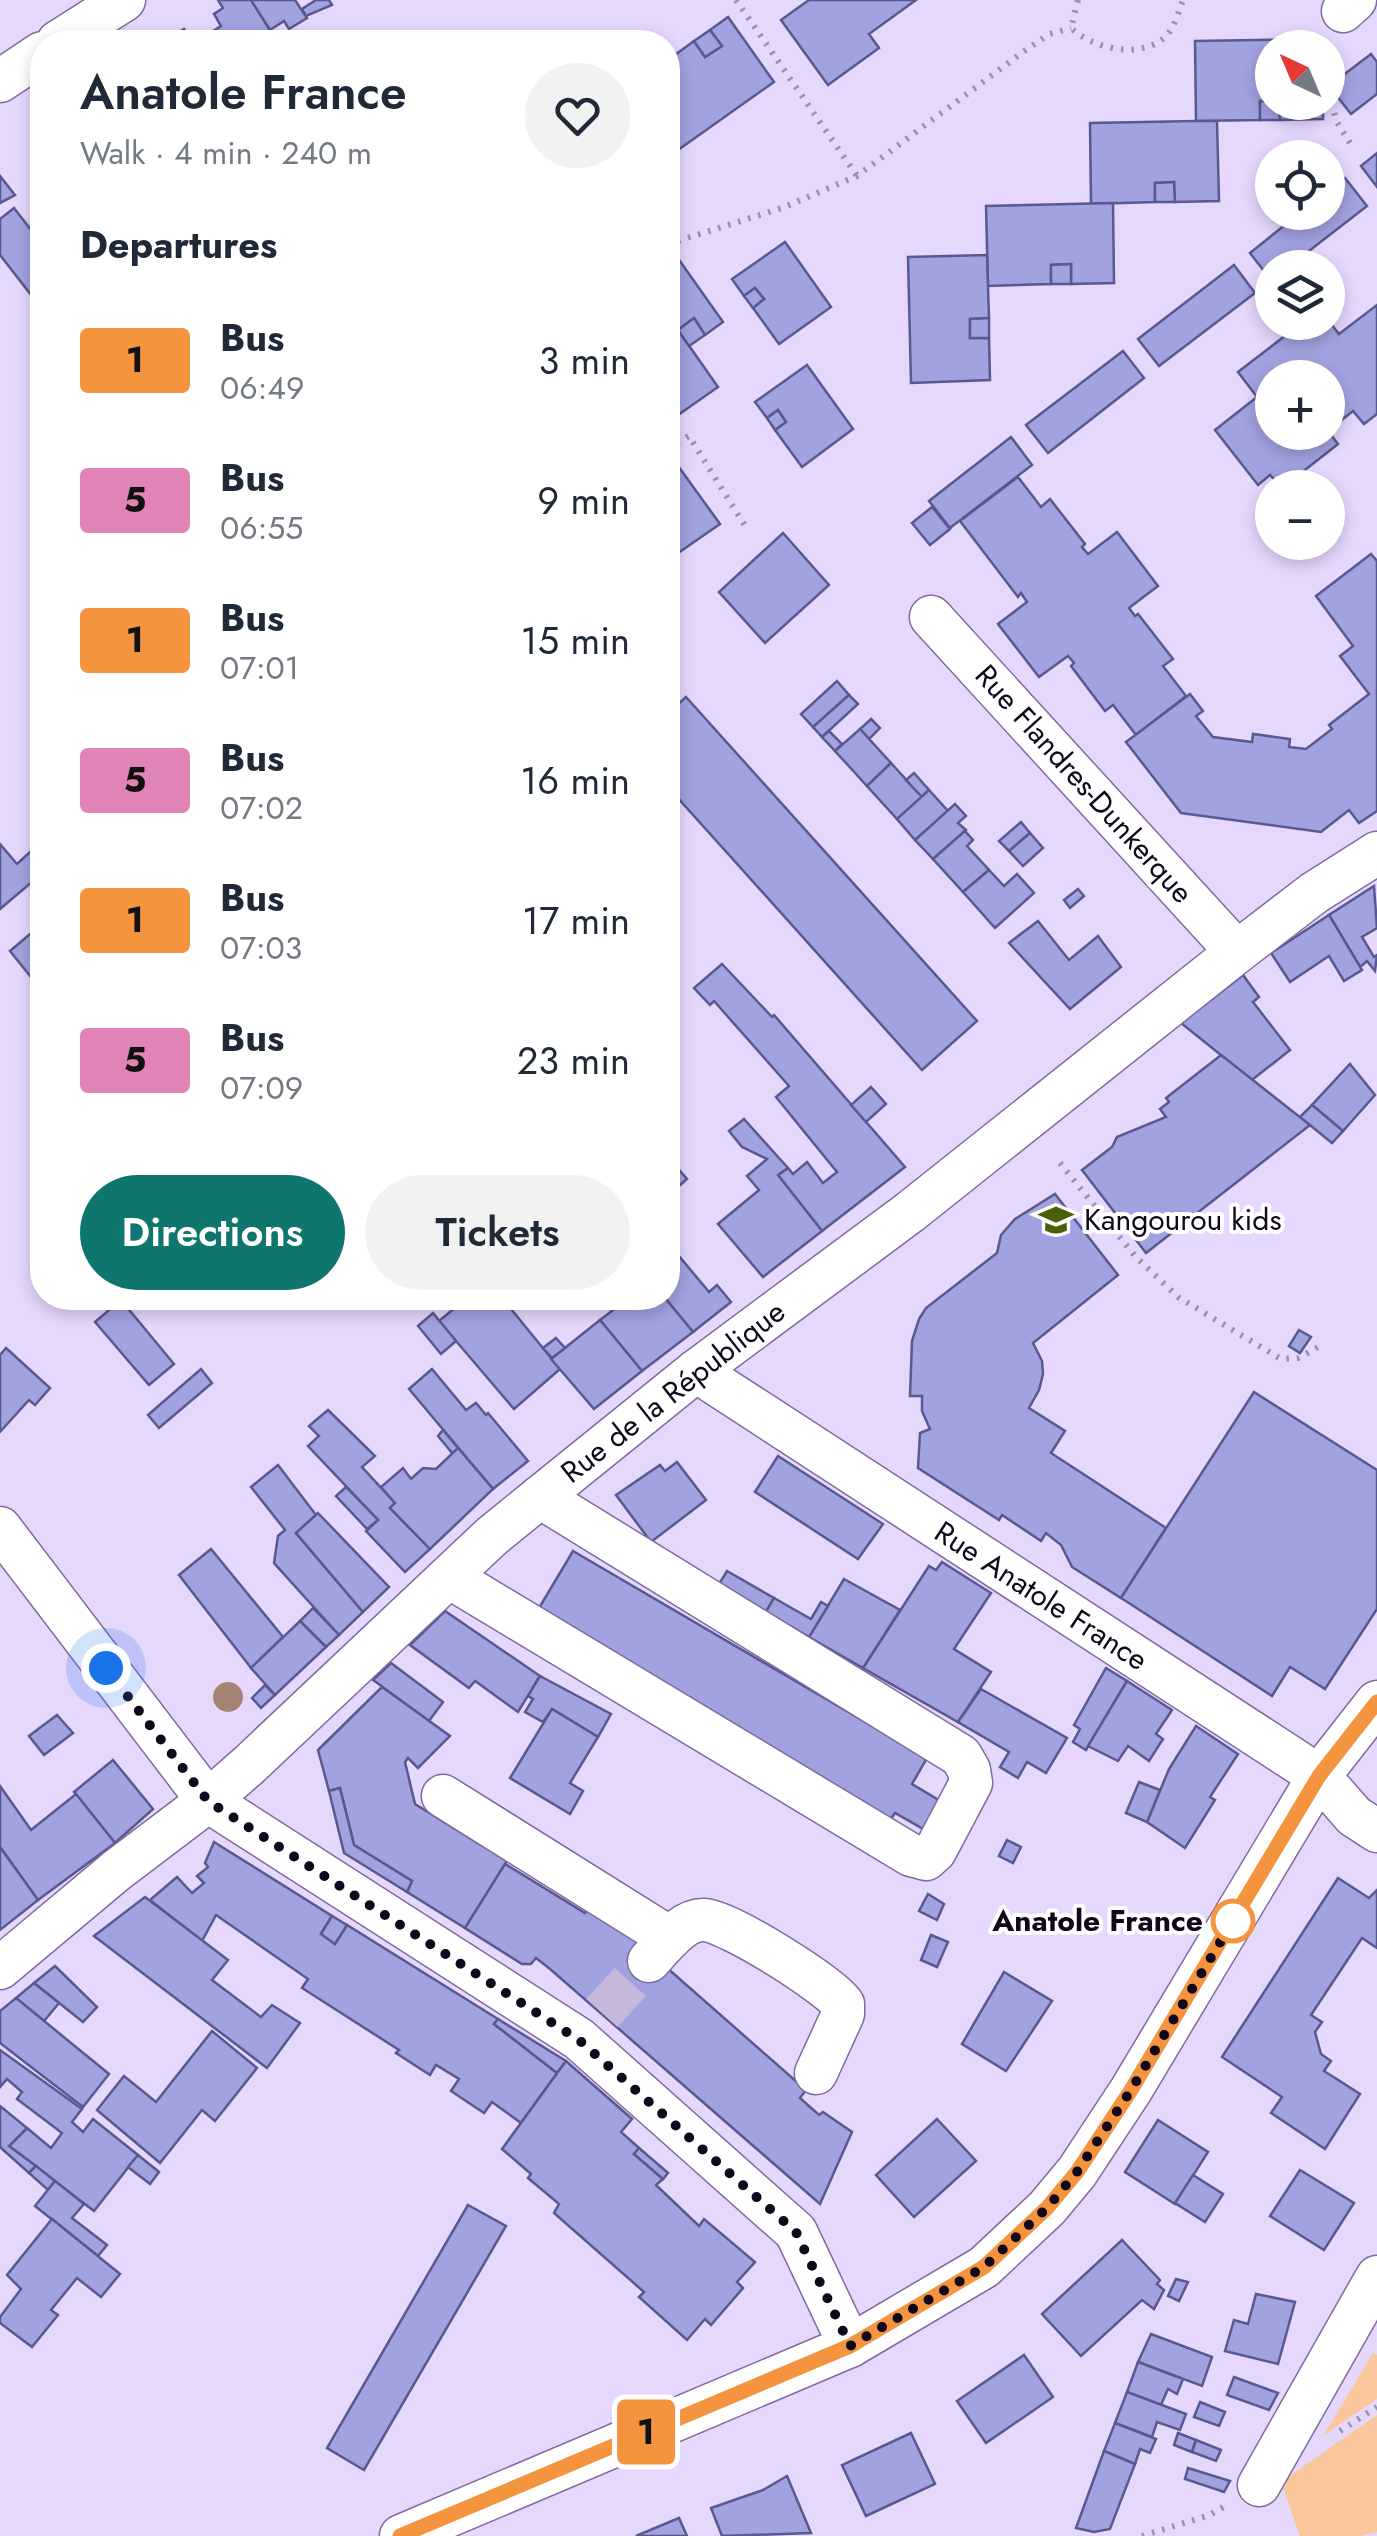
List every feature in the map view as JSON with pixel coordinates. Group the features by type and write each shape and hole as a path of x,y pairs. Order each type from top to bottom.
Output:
{"street":[{"path":"77,30 124,0"},
{"path":"0,81 30,61"},
{"name":"Rue Flandres-Dunkerque","path":"931,617 1237,952"},
{"name":"Rue de la République","path":"0,1968 117,1870 208,1801 492,1536 540,1497 696,1371 910,1212 1237,952 1314,893 1377,853"},
{"name":"Rue Anatole France","path":"696,1371 1319,1776 1354,1816 1377,1831"},
{"path":"449,1577 911,1854 926,1858 935,1851 971,1783 969,1770 960,1756 540,1497"},
{"path":"0,1528 208,1801 590,2026 796,2232 850,2346"},
{"path":"400,2536 850,2346 984,2267 1067,2184 1131,2090 1319,1776 1377,1702"},
{"path":"443,1796 660,1950 688,1924 706,1920 757,1944 834,1992 843,2004 843,2014 816,2074"},
{"path":"1259,2485 1377,2277"}],"path":[{"path":"736,0 857,176"},
{"path":"1071,28 1078,0"},
{"path":"1071,28 1086,43 1152,48 1170,33 1184,0"},
{"path":"680,240 782,208 857,176 1048,34 1071,28"},
{"path":"1337,120 1351,145"},
{"path":"680,441 689,436 747,529"},
{"path":"1060,1163 1135,1256 1178,1296 1281,1359 1298,1358 1320,1346"},
{"path":"1142,2536 1210,2515 1259,2485"}],"shaded area":[{"path":"1373,2353 1377,2355 1377,2399 1323,2436"},
{"path":"1377,2415 1377,2532 1360,2536 1300,2536 1281,2482"}],"building":[{"path":"218,0 251,0 270,30 214,30 221,26 214,14 223,8"},
{"path":"251,0 295,0 307,18 289,29 284,21 270,30"},
{"path":"316,0 329,0 332,5 306,16 302,9"},
{"path":"809,0 916,0 869,34 879,48 828,85 781,20"},
{"path":"728,17 774,82 680,149 680,51 694,41 705,57 722,46 710,30"},
{"path":"710,30 722,46 705,57 694,41"},
{"path":"1255,40 1255,120 1260,120 1196,121 1195,41"},
{"path":"1371,54 1377,62 1377,94 1351,114 1345,106 1345,74"},
{"path":"1217,121 1219,201 1175,202 1174,182 1155,183 1155,202 1091,204 1090,123"},
{"path":"1377,153 1377,187 1361,166"},
{"path":"0,176 15,195 0,203"},
{"path":"1345,178 1367,206 1345,223"},
{"path":"1174,182 1175,202 1155,202 1155,183"},
{"path":"1113,203 1114,283 1071,284 1071,264 1051,265 1051,284 988,286 986,206"},
{"path":"14,208 30,229 30,294 0,255 0,219"},
{"path":"1279,230 1336,230 1310,250 1255,250 1255,259 1250,253"},
{"path":"785,242 831,307 779,344 753,308 764,299 755,288 744,296 732,279"},
{"path":"987,255 989,318 970,319 970,338 989,338 990,380 911,383 908,257"},
{"path":"680,261 723,322 705,335 694,318 680,328"},
{"path":"1071,264 1071,284 1051,284 1051,265"},
{"path":"1234,265 1255,293 1159,366 1138,339"},
{"path":"755,288 764,299 753,308 744,296"},
{"path":"1377,305 1377,414 1364,424 1353,411 1345,417 1345,360 1255,360 1255,394 1238,372 1280,340 1345,340 1345,329"},
{"path":"694,318 705,335 689,346 680,328"},
{"path":"989,318 989,338 970,338 970,319"},
{"path":"680,333 718,387 680,414"},
{"path":"1123,351 1144,378 1048,453 1026,425"},
{"path":"807,365 853,429 802,467 775,430 786,422 778,410 767,418 755,402"},
{"path":"1255,399 1255,450 1330,450 1305,470 1255,470 1255,481 1215,430"},
{"path":"778,410 786,422 775,430 767,418"},
{"path":"1011,437 1032,465 950,528 929,501"},
{"path":"680,469 720,524 680,552"},
{"path":"1018,477 1041,507 1050,499 1085,544 1082,547 1088,554 1117,532 1158,586 1129,608 1173,659 1163,666 1186,696 1136,735 1113,705 1105,711 1071,666 1074,663 1068,656 1039,677 998,624 1027,602 1021,593 1018,597 960,521"},
{"path":"932,507 950,529 930,545 912,523"},
{"path":"783,533 829,585 765,643 719,592"},
{"path":"1371,554 1377,561 1377,811 1359,823 1349,810 1321,832 1181,813 1126,742 1190,694 1203,711 1196,716 1213,737 1252,742 1253,734 1290,739 1289,747 1306,749 1369,694 1340,656 1353,646 1316,596"},
{"path":"837,681 849,695 813,727 801,714"},
{"path":"849,695 858,704 822,737 813,727"},
{"path":"686,697 977,1021 922,1070 680,800 680,702"},
{"path":"871,719 880,728 869,739 860,729"},
{"path":"860,729 891,763 867,786 835,751"},
{"path":"829,731 842,744 835,751 822,737"},
{"path":"891,763 922,797 897,819 867,786"},
{"path":"914,773 929,790 922,797 906,780"},
{"path":"929,790 948,811 915,840 897,819"},
{"path":"955,804 966,816 958,823 966,830 933,859 915,840"},
{"path":"1021,822 1030,833 1009,851 999,841"},
{"path":"965,831 973,840 967,846 989,870 963,892 933,859"},
{"path":"1030,833 1043,848 1023,866 1009,851"},
{"path":"0,844 17,864 30,852 30,884 0,909"},
{"path":"989,870 1004,886 1017,874 1034,893 995,928 963,892"},
{"path":"1374,886 1377,928 1362,937 1374,957 1377,955 1375,971 1367,961 1360,967 1329,915"},
{"path":"1078,889 1084,896 1070,908 1064,900"},
{"path":"1329,915 1362,970 1344,981 1329,956 1290,982 1271,953"},
{"path":"1038,921 1069,960 1098,936 1121,967 1070,1009 1009,943"},
{"path":"30,934 30,976 10,951"},
{"path":"722,964 774,1015 905,1167 822,1231 778,1175 788,1168 793,1174 807,1162 823,1183 837,1172 776,1097 789,1086 714,1001 710,1005 694,988"},
{"path":"1243,975 1259,997 1253,1002 1290,1050 1252,1080 1181,1023"},
{"path":"1221,1055 1310,1125 1146,1253 1082,1170 1112,1147 1117,1137 1166,1117 1160,1109 1169,1102 1166,1098"},
{"path":"1350,1064 1375,1095 1343,1131 1312,1105"},
{"path":"871,1087 886,1104 866,1122 851,1105"},
{"path":"1312,1105 1343,1131 1332,1143 1300,1117"},
{"path":"744,1119 788,1168 778,1175 822,1231 763,1277 718,1224 759,1190 747,1176 767,1159 742,1147 729,1131"},
{"path":"1055,1194 1118,1275 1033,1343 1042,1361 1043,1374 1029,1408 1065,1431 1051,1453 1166,1528 1121,1598 1072,1567 1061,1545 1046,1533 1041,1541 1002,1515 999,1520 918,1468 920,1433 930,1429 922,1411 922,1396 910,1396 912,1341 919,1319 926,1308 997,1253 1001,1235 1015,1219"},
{"path":"680,1257 709,1292 717,1285 731,1302 693,1332 675,1310 680,1310"},
{"path":"109,1310 129,1310 174,1364 149,1385 95,1322"},
{"path":"452,1310 512,1310 560,1369 514,1409 439,1321"},
{"path":"613,1310 675,1310 693,1332 642,1371 600,1320"},
{"path":"433,1313 456,1341 441,1354 418,1326"},
{"path":"600,1320 642,1371 594,1409 551,1359"},
{"path":"1299,1330 1311,1337 1300,1353 1289,1346"},
{"path":"556,1338 565,1348 552,1358 543,1348"},
{"path":"6,1348 50,1388 35,1405 29,1400 0,1432 0,1355"},
{"path":"201,1369 212,1383 159,1428 148,1415"},
{"path":"432,1369 466,1410 476,1403 488,1413 528,1461 493,1489 409,1389"},
{"path":"1254,1392 1377,1470 1377,1609 1325,1689 1290,1667 1272,1696 1121,1598"},
{"path":"328,1410 375,1456 362,1467 395,1503 390,1508 430,1549 405,1572 366,1531 378,1520 308,1446 319,1436 309,1426"},
{"path":"443,1430 458,1448 453,1454 438,1436"},
{"path":"458,1448 493,1489 430,1549 390,1508 395,1503 381,1487 403,1468 411,1479 423,1468 436,1469"},
{"path":"778,1456 883,1524 858,1559 755,1492"},
{"path":"677,1462 706,1500 651,1542 616,1495 660,1465 665,1471"},
{"path":"278,1465 316,1515 296,1533 363,1612 339,1635 274,1563 278,1536 285,1530 251,1487"},
{"path":"346,1487 378,1520 367,1529 336,1496"},
{"path":"318,1513 389,1587 363,1612 296,1533"},
{"path":"211,1549 283,1637 251,1668 179,1575"},
{"path":"573,1551 927,1758 912,1784 942,1802 925,1830 895,1813 891,1819 536,1613"},
{"path":"942,1562 991,1593 954,1649 991,1672 958,1722 863,1668 929,1566 936,1570"},
{"path":"727,1571 774,1598 766,1612 719,1584"},
{"path":"844,1579 900,1610 863,1668 809,1637"},
{"path":"774,1598 811,1619 821,1602 828,1606 809,1637 766,1612"},
{"path":"313,1608 339,1635 326,1647 300,1621"},
{"path":"445,1611 540,1676 518,1712 475,1681 469,1688 410,1645"},
{"path":"300,1621 326,1647 275,1695 251,1668"},
{"path":"391,1663 443,1702 429,1721 373,1680"},
{"path":"1106,1668 1127,1681 1086,1750 1073,1742 1080,1729 1074,1725"},
{"path":"540,1676 611,1714 598,1737 552,1709 543,1722 525,1712 533,1699 528,1696"},
{"path":"1127,1681 1172,1710 1156,1734 1163,1739 1149,1761 1128,1746 1118,1761 1088,1746"},
{"path":"265,1685 275,1695 261,1708 252,1698"},
{"path":"382,1687 450,1736 418,1768 408,1758 405,1762 415,1804 507,1861 465,1928 407,1892 412,1881 354,1845 340,1788 329,1791 318,1750"},
{"path":"981,1689 1067,1738 1046,1773 1027,1762 1018,1778 1000,1767 1009,1752 958,1722"},
{"path":"552,1709 598,1737 570,1783 583,1791 570,1814 510,1778"},
{"path":"57,1715 73,1733 44,1755 29,1736"},
{"path":"1196,1726 1238,1754 1210,1797 1215,1800 1185,1848 1147,1822 1169,1769"},
{"path":"113,1760 153,1809 115,1843 74,1792"},
{"path":"1139,1782 1160,1790 1147,1822 1126,1813"},
{"path":"0,1786 31,1830 76,1794 115,1843 38,1900 0,1847"},
{"path":"340,1788 354,1845 412,1881 407,1892 344,1853 329,1791"},
{"path":"1007,1840 1021,1847 1013,1863 999,1856"},
{"path":"214,1842 332,1916 321,1934 335,1944 347,1925 498,2019 494,2024 557,2073 521,2123 492,2102 484,2113 451,2091 459,2079 436,2065 430,2075 396,2053 399,2050 302,1988 308,1979 216,1915 202,1941 150,1900 177,1877 192,1893 204,1883 197,1876 208,1867 205,1863"},
{"path":"0,1847 38,1900 0,1930"},
{"path":"505,1864 585,1913 592,1902 806,2090 800,2098 819,2115 823,2112 852,2132 820,2204 536,1958 531,1964 522,1964 465,1928"},
{"path":"1338,1878 1369,1898 1377,1890 1377,1948 1362,1938 1311,2015 1322,2022 1315,2032 1321,2054 1331,2061 1324,2071 1360,2094 1325,2149 1271,2113 1282,2097 1222,2057"},
{"path":"928,1894 944,1904 937,1920 919,1911"},
{"path":"145,1897 228,1960 212,1980 261,2017 272,2005 300,2023 267,2068 94,1936"},
{"path":"332,1916 347,1925 335,1944 321,1934"},
{"path":"931,1935 948,1942 937,1967 921,1960"},
{"path":"55,1966 97,2007 83,2022 34,1983"},
{"path":"1004,1972 1052,2001 1006,2071 962,2044"},
{"path":"34,1983 59,2003 44,2021 16,1998"},
{"path":"16,1998 109,2074 83,2107 0,2043 0,2011"},
{"path":"498,2019 566,2061 557,2073 494,2024"},
{"path":"212,2031 257,2068 215,2121 202,2110 160,2163 97,2110 124,2076 156,2102"},
{"path":"0,2050 82,2109 72,2122 83,2132 93,2119 138,2155 94,2211 9,2146 27,2128 51,2148 62,2133 17,2099 22,2092 7,2079 0,2087"},
{"path":"566,2061 632,2119 621,2132 639,2148 634,2154 663,2179 656,2185 699,2226 704,2219 755,2262 737,2282 743,2288 711,2325 705,2319 687,2340 639,2297 644,2292 554,2213 559,2204 502,2149"},
{"path":"0,2106 27,2128 9,2146 36,2166 29,2173 0,2147"},
{"path":"937,2119 976,2161 914,2217 876,2175"},
{"path":"1158,2120 1208,2152 1175,2204 1125,2172"},
{"path":"639,2148 668,2173 663,2179 634,2154"},
{"path":"138,2155 159,2172 150,2184 128,2167"},
{"path":"36,2166 55,2181 48,2190 29,2173"},
{"path":"1300,2170 1354,2203 1324,2250 1270,2216"},
{"path":"1193,2175 1223,2194 1205,2222 1175,2203"},
{"path":"55,2181 84,2204 72,2218 107,2245 98,2256 35,2206"},
{"path":"468,2205 506,2226 364,2470 327,2448"},
{"path":"52,2219 120,2274 101,2297 77,2278 51,2310 58,2315 32,2347 0,2323 0,2317 21,2289 7,2275"},
{"path":"1122,2240 1160,2280 1157,2284 1164,2290 1154,2309 1142,2300 1081,2356 1042,2314"},
{"path":"1176,2279 1188,2282 1179,2301 1168,2296"},
{"path":"1256,2294 1295,2302 1278,2364 1225,2351 1234,2320 1248,2324"},
{"path":"1151,2334 1212,2357 1202,2386 1138,2362"},
{"path":"1024,2355 1053,2397 986,2443 957,2401"},
{"path":"1138,2362 1183,2379 1177,2394 1168,2389 1161,2405 1127,2392"},
{"path":"1234,2377 1278,2393 1269,2410 1227,2395"},
{"path":"1127,2392 1186,2414 1180,2430 1157,2422 1152,2437 1115,2423"},
{"path":"1200,2402 1225,2412 1219,2426 1194,2417"},
{"path":"1115,2423 1156,2439 1150,2453 1140,2449 1135,2464 1104,2451"},
{"path":"911,2433 935,2484 866,2516 842,2465"},
{"path":"1178,2433 1196,2440 1192,2452 1174,2445"},
{"path":"1196,2440 1221,2450 1216,2461 1192,2452"},
{"path":"1104,2451 1135,2464 1110,2529 1094,2532 1076,2528"},
{"path":"1188,2468 1230,2481 1224,2492 1185,2479"},
{"path":"787,2476 811,2533 722,2536 711,2508 763,2490"},
{"path":"679,2518 687,2536 636,2536"}],"tunnel":[{"path":"602,2013 649,1961"}],"bus line":[{"name":"1","path":"400,2536 850,2346 984,2267 1047,2208 1077,2172 1131,2090 1319,1776 1377,1702"}],"place":[{"name":"Kangourou kids","path":"1056,1220"},
{"name":"Anatole France","path":"1233,1921"}],"route":[{"path":"106,1668 208,1801 579,2040 796,2232 850,2346 984,2267 1047,2208 1077,2172 1131,2090 1233,1921"}]}
